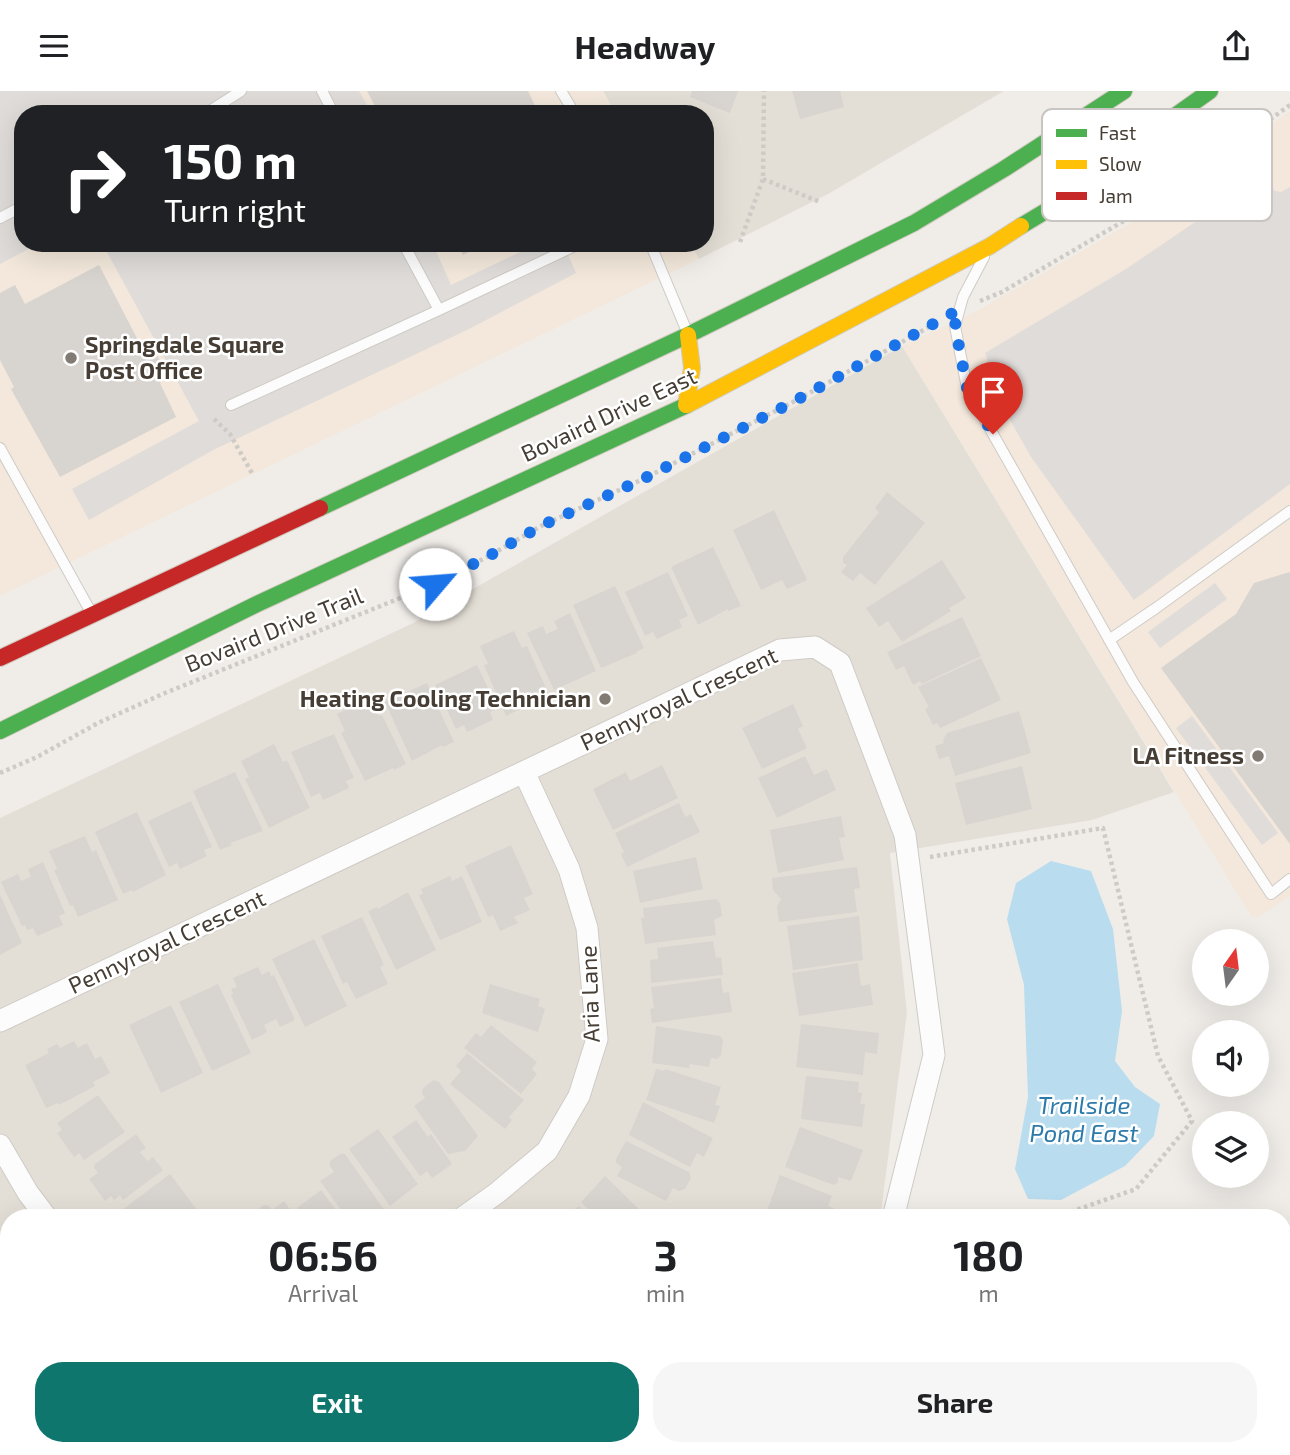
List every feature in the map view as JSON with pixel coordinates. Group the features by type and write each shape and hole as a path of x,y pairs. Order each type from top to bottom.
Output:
{"main road":[{"name":"Bovaird Drive East","path":"1096,109 1124,91"},
{"name":"Bovaird Drive East","path":"1185,109 1210,91"},
{"name":"Bovaird Drive East","path":"0,658 688,335 914,223 1042,144"},
{"name":"Bovaird Drive East","path":"0,731 257,604 686,405 990,246 1042,214"},
{"path":"686,405 692,368 688,335"}],"street":[{"name":"Pennyroyal Crescent","path":"0,1021 779,650 815,647 840,663 905,835 909,860 934,1055 895,1209"},
{"name":"Aria Lane","path":"475,1209 547,1150 579,1096 597,1039 587,928 569,869 524,772"},
{"path":"0,1145 40,1209"}],"lane":[{"path":"219,105 242,91"},
{"path":"990,246 962,297 955,326 967,388 1133,682 1271,894 1290,879"},
{"path":"408,252 439,310"},
{"path":"231,405 562,252"},
{"path":"654,252 688,335"},
{"path":"0,448 93,614"},
{"path":"1109,640 1290,511"}],"path":[{"path":"740,242 762,179 764,91"},
{"name":"Bovaird Drive Trail","path":"1272,118 1290,105"},
{"path":"762,179 820,202"},
{"name":"Bovaird Drive Trail","path":"0,773 37,758 99,723 165,693 435,584 541,526 641,480 793,402 958,310 1002,292 1124,221"},
{"path":"214,419 230,434 253,475"},
{"path":"909,860 1103,828 1158,1056 1192,1121 1136,1189 1079,1209"}],"shaded area":[{"path":"0,91 603,91 611,105 14,105 14,252 695,252 699,259 0,596"},
{"path":"0,91 359,91 367,105 14,105 14,252 23,252 0,264"},
{"path":"603,91 1004,91 828,194 714,251 714,105 611,105"},
{"path":"1290,111 1290,896 1259,917 1251,916 902,346 977,311 1134,221 1272,221 1272,124"},
{"path":"1272,187 1281,192 1290,187 1290,484 1134,600 1031,457 1006,413 985,353 1126,269 1197,221 1272,221"},
{"path":"107,252 436,252 451,285 520,252 567,252 576,273 469,329 215,449 89,520 72,489 199,421"},
{"path":"695,252 713,252 699,259"},
{"path":"902,346 1174,792 1092,820 890,853 907,1013 881,1209 0,1209 0,818 413,623"},
{"path":"1215,583 1227,599 1160,648 1148,632"},
{"path":"1192,716 1278,833 1262,845 1176,728"}],"water":[{"name":"Trailside Pond East","path":"1051,861 1091,871 1113,929 1122,1011 1115,1061 1135,1087 1160,1104 1154,1136 1125,1166 1061,1200 1028,1199 1015,1169 1028,1097 1024,985 1007,919 1016,883"}],"building":[{"path":"367,91 528,91 535,105 374,105"},
{"path":"692,91 738,91 730,113 690,97"},
{"path":"792,91 840,91 844,107 800,119"},
{"path":"99,265 141,346 155,353 162,363 163,377 160,383 176,417 60,477 11,389 14,387 0,360 0,293 15,285 25,304"},
{"path":"887,492 925,523 875,585 860,573 853,581 841,572 847,565 843,563 843,557 879,512 875,508"},
{"path":"774,510 807,580 787,589 782,580 761,590 733,530"},
{"path":"713,547 741,606 728,609 698,625 671,567"},
{"path":"942,560 966,598 949,608 951,611 902,642 888,621 879,627 866,608"},
{"path":"668,572 688,616 679,620 682,627 657,639 653,632 645,636 625,592"},
{"name":"LA Fitness","path":"1290,572 1290,844 1161,668 1236,614 1254,583"},
{"path":"615,586 644,648 601,668 573,605"},
{"path":"570,613 596,671 554,690 527,633 543,626 546,634 558,629 554,621"},
{"path":"962,617 981,656 922,684 920,681 913,685 904,666 896,670 887,652"},
{"path":"514,631 522,648 527,646 549,695 506,716 484,665 488,664 480,646"},
{"path":"981,658 1001,700 940,728 937,723 933,725 925,709 929,707 918,687"},
{"path":"477,665 498,709 490,712 493,720 467,732 464,725 456,729 435,685"},
{"path":"427,683 454,742 443,747 442,745 412,761 385,702"},
{"path":"370,698 379,716 382,715 406,764 365,781 341,733 345,731 337,714"},
{"path":"793,704 803,726 798,729 807,748 762,769 742,728"},
{"path":"1019,711 1031,753 955,776 949,756 939,759 935,746 944,743 947,733"},
{"path":"334,734 354,778 346,781 349,788 323,800 320,793 311,797 291,752"},
{"path":"274,744 283,762 287,760 310,808 269,828 245,779 249,777 241,761"},
{"path":"805,756 814,775 827,769 836,790 777,818 758,778"},
{"path":"662,765 678,798 613,830 593,789 626,772 630,781"},
{"path":"1022,766 1032,809 966,825 955,783"},
{"path":"235,772 263,831 230,843 232,845 220,850 193,791"},
{"path":"191,801 212,847 204,850 207,856 180,869 177,863 169,867 148,821"},
{"path":"679,803 685,817 691,814 700,832 627,867 621,854 624,852 615,833"},
{"path":"137,812 166,875 133,892 132,890 123,894 95,832"},
{"path":"841,816 845,837 839,838 844,860 778,873 770,830"},
{"path":"85,836 92,852 96,850 118,900 78,917 73,905 70,906 54,870 57,869 49,851"},
{"path":"511,845 533,894 524,898 530,910 514,917 518,923 500,931 493,915 488,917 465,866"},
{"path":"696,857 703,889 640,903 633,871"},
{"path":"43,862 65,913 59,916 63,925 37,936 33,928 27,930 25,925 22,926 1,882 18,874 21,881 31,877 28,869"},
{"path":"857,867 860,888 854,889 857,912 779,922 777,907 781,899 773,890 772,878"},
{"path":"450,876 452,881 462,876 482,922 440,940 419,895 423,894 421,889"},
{"path":"408,892 436,950 396,970 368,911 377,907 378,909"},
{"path":"0,895 22,943 0,955"},
{"path":"716,899 720,903 722,916 714,920 716,935 645,944 641,918 644,918 643,908"},
{"path":"859,916 863,960 793,970 787,926"},
{"path":"362,917 384,965 380,967 388,984 356,999 347,982 343,984 321,936"},
{"path":"314,939 347,1006 305,1027 272,959"},
{"path":"713,941 716,958 721,957 723,975 651,983 650,960 658,959 657,948"},
{"path":"858,963 861,986 870,984 873,1005 799,1016 792,973"},
{"path":"258,967 262,975 269,971 271,976 274,975 295,1020 280,1027 276,1019 264,1025 267,1032 252,1040 231,995 231,989 237,987 233,978"},
{"path":"721,978 723,993 729,992 732,1012 652,1023 650,1009 654,1008 651,987"},
{"path":"218,984 251,1053 212,1071 179,1002"},
{"path":"490,984 540,999 538,1006 545,1009 538,1032 482,1013"},
{"path":"171,1005 203,1073 161,1093 129,1025"},
{"path":"801,1024 879,1033 877,1054 865,1052 863,1075 796,1067"},
{"path":"491,1025 537,1062 532,1069 537,1074 521,1094 464,1048 476,1033 481,1037"},
{"path":"656,1026 720,1036 723,1040 721,1055 717,1059 711,1058 709,1067 690,1064 689,1068 652,1063"},
{"path":"74,1041 78,1048 87,1043 95,1059 101,1056 110,1073 93,1082 95,1086 59,1105 58,1103 46,1108 25,1065 49,1053 47,1049 57,1044 60,1048"},
{"path":"467,1053 524,1100 509,1117 512,1120 505,1129 450,1084 461,1071 456,1066"},
{"path":"656,1069 665,1069 721,1087 715,1105 720,1106 714,1123 646,1100"},
{"path":"806,1076 859,1082 858,1092 862,1093 860,1104 865,1104 862,1127 801,1119"},
{"path":"434,1080 439,1082 478,1136 465,1151 448,1154 414,1106 425,1098 423,1088"},
{"path":"98,1095 125,1132 84,1160 79,1153 74,1157 57,1133 62,1130 57,1123"},
{"path":"643,1102 713,1138 704,1157 697,1153 690,1167 629,1135"},
{"path":"416,1120 428,1137 431,1134 452,1164 432,1178 427,1171 420,1176 392,1137"},
{"path":"800,1127 863,1150 851,1181 838,1177 838,1182 834,1185 785,1167"},
{"path":"378,1129 418,1184 390,1206 349,1149"},
{"path":"136,1134 146,1148 140,1152 147,1161 153,1157 163,1170 123,1200 120,1195 114,1200 111,1196 105,1201 89,1179 98,1173 95,1164"},
{"path":"626,1141 689,1172 691,1178 685,1189 679,1191 673,1188 666,1201 617,1176 622,1167 616,1163 616,1159"},
{"path":"340,1154 345,1154 384,1209 340,1209 320,1181 334,1172 330,1161"},
{"path":"170,1174 196,1209 123,1209"},
{"path":"780,1175 832,1196 828,1206 835,1209 768,1209"},
{"path":"605,1176 639,1209 588,1209 581,1202"},
{"path":"321,1190 335,1209 298,1209"},
{"path":"284,1201 290,1209 273,1209"},
{"path":"264,1205 271,1209 258,1209"}],"traffic: fast":[{"path":"1096,109 1124,91"},
{"path":"1185,109 1210,91"},
{"path":"320,508 688,335 914,223 1042,144"},
{"path":"1021,226 1042,213"},
{"path":"0,731 257,604 687,405"}],"traffic: slow":[{"path":"687,405 990,246 1021,226"},
{"path":"686,405 692,368 688,335"}],"traffic: jam":[{"path":"0,658 320,508"}],"place":[{"name":"Springdale Square Post Office","path":"71,358"},
{"name":"Heating Cooling Technician","path":"605,699"},
{"name":"LA Fitness","path":"1258,756"}],"route":[{"path":"435,584 541,526 641,480 793,402 958,310 955,326 967,388 993,434"}]}
